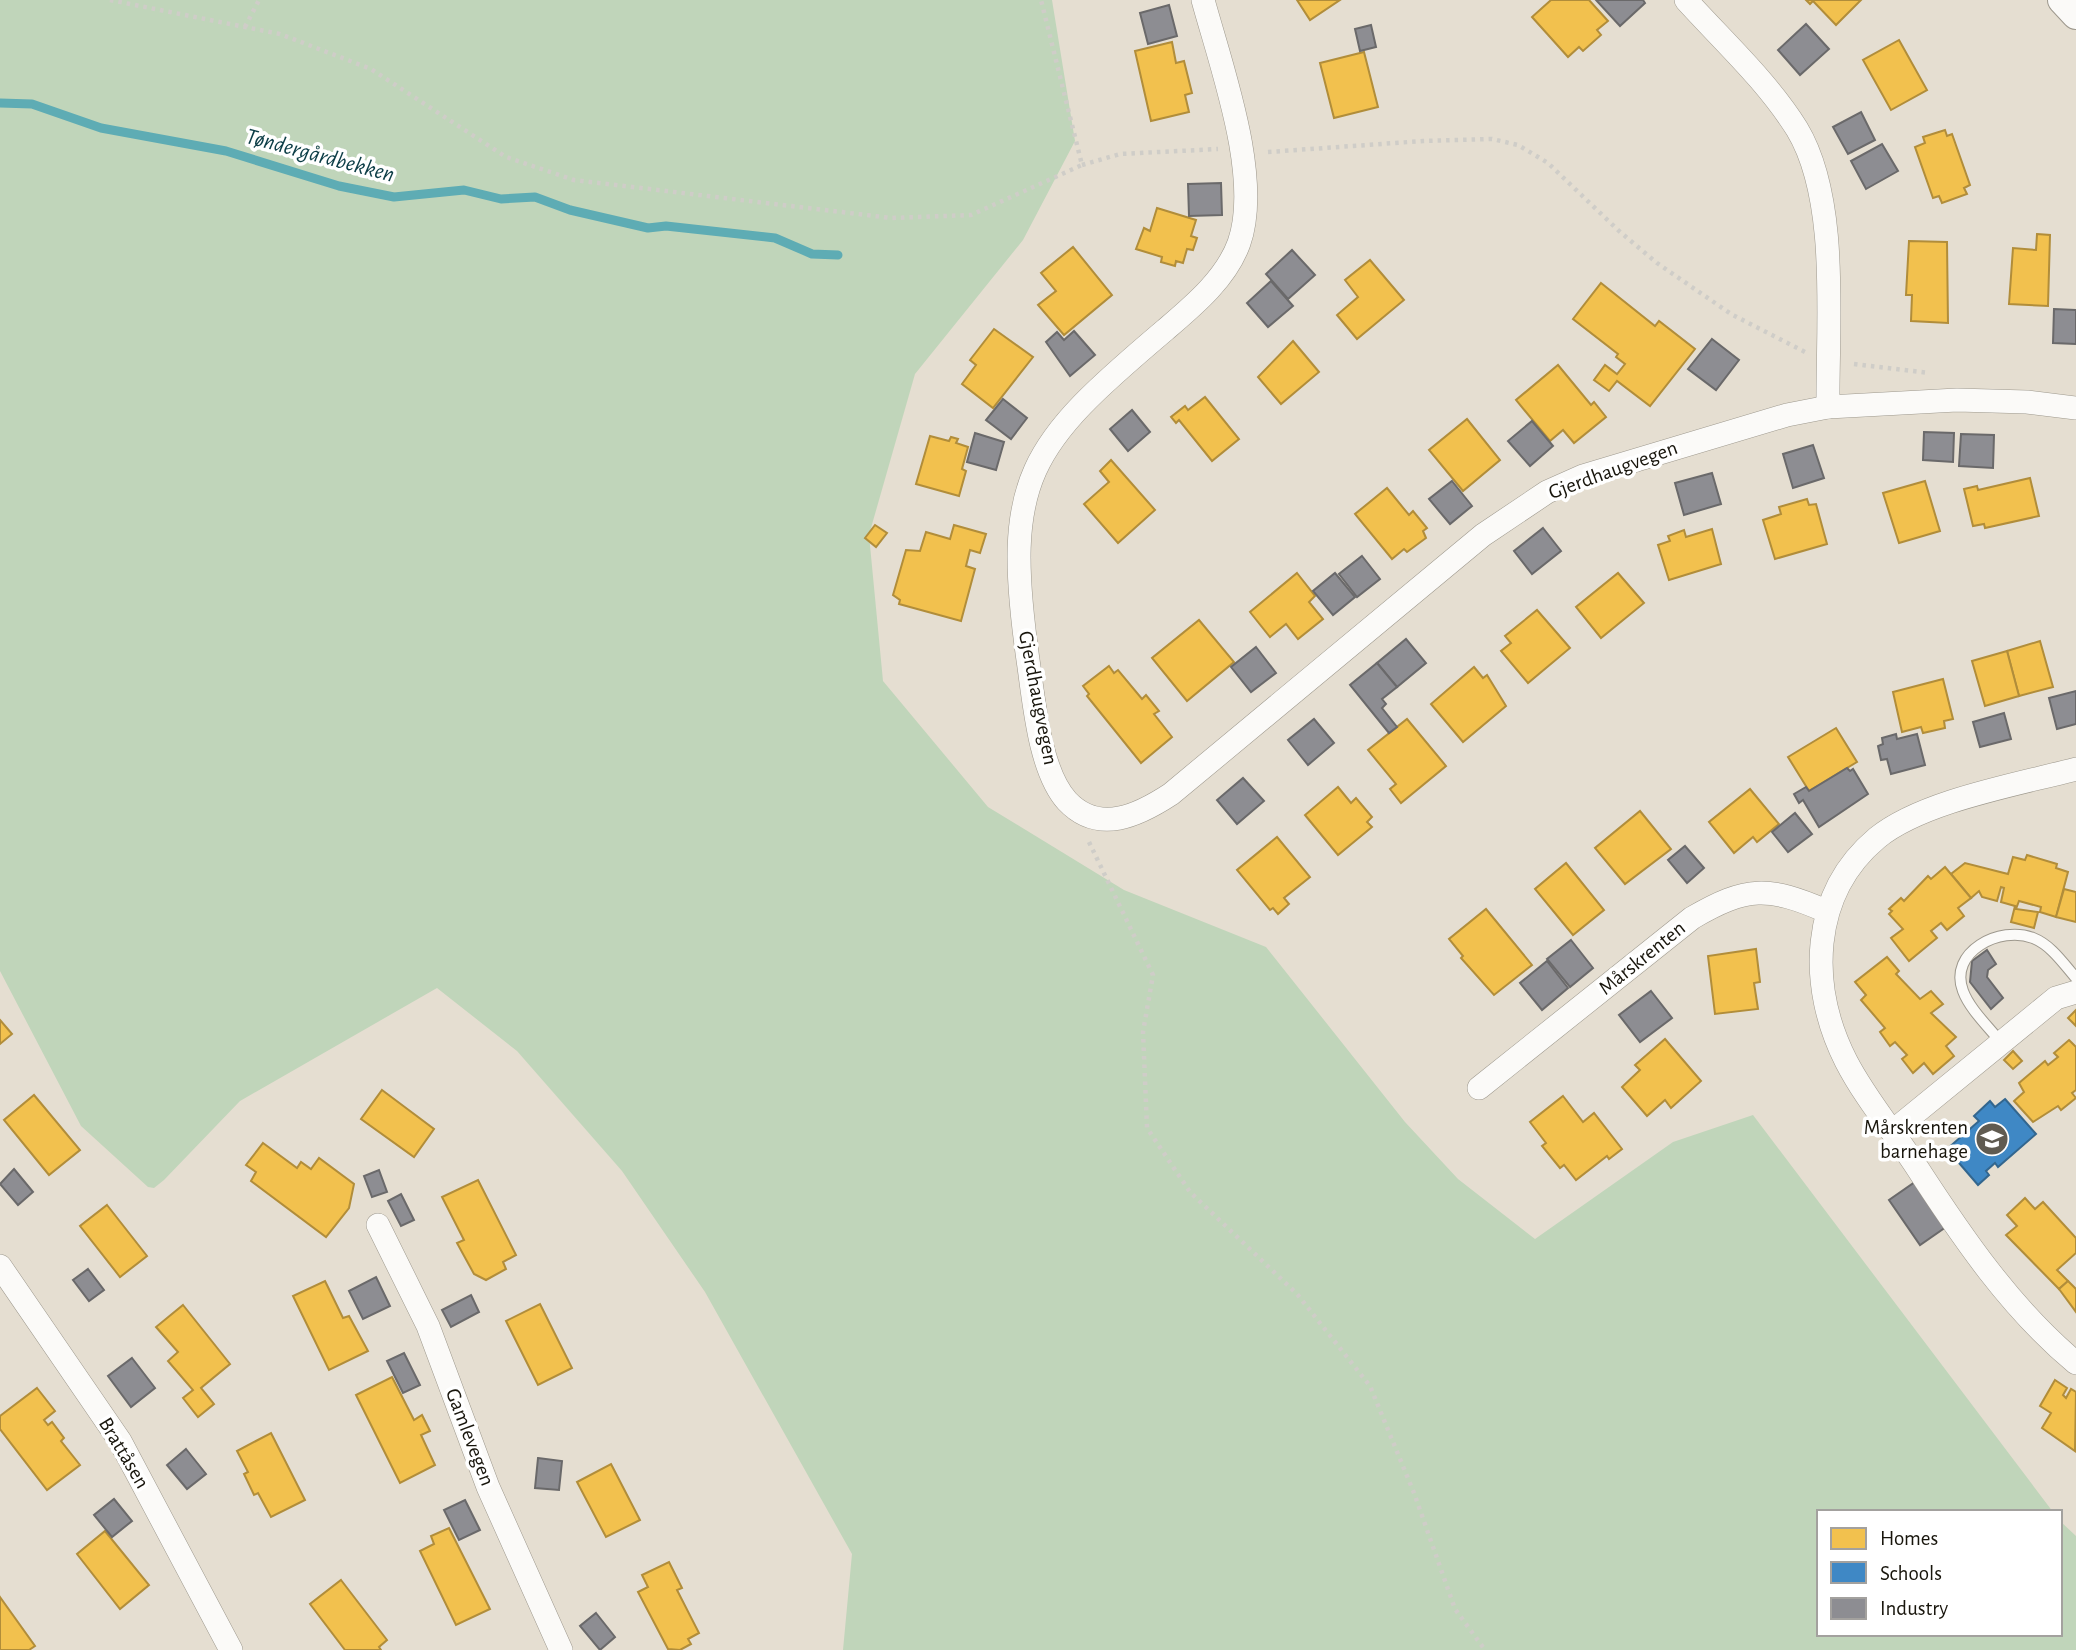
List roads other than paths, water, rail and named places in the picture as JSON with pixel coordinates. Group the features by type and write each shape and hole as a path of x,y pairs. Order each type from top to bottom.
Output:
{"street":[{"name":"Gjerdhaugvegen","path":"1203,0 1241,150 1246,182 1245,215 1239,242 1225,269 1184,314 1073,411 1054,433 1027,485 1017,537 1019,597 1046,758 1054,780 1070,804 1099,820 1125,818 1146,811 1182,785 1483,535 1547,492 1655,453 1787,415 1828,407 1957,400 2027,402 2076,408"},
{"path":"1686,0 1773,94 1798,132 1815,168 1825,228 1828,407"},
{"path":"2063,0 2076,15"},
{"path":"2076,769 1955,801 1902,822 1877,838 1840,880 1826,911 1820,947 1822,982 1830,1018 1845,1059 1867,1097 1980,1259 2042,1334 2076,1363"},
{"name":"Mårskrenten","path":"1479,1088 1692,918 1727,898 1762,892 1792,896 1826,911"},
{"path":"1893,1131 2056,998 2076,992"},
{"name":"Gamlevegen","path":"378,1225 428,1326 488,1487 561,1650"},
{"name":"Brattåsen","path":"0,1266 120,1441 231,1650"}],"lane":[{"path":"2002,1044 1963,991 1961,974 1970,952 1999,936 2033,938 2052,949 2076,978"}],"waterway":[{"name":"Tøndergårdbekken","path":"0,103 32,104 101,128 226,151 339,186 394,197 464,190 501,199 535,197 570,210 648,228 666,226 775,238 812,254 838,255"}],"place":[{"name":"Mårskrenten barnehage","path":"1992,1139"}]}
